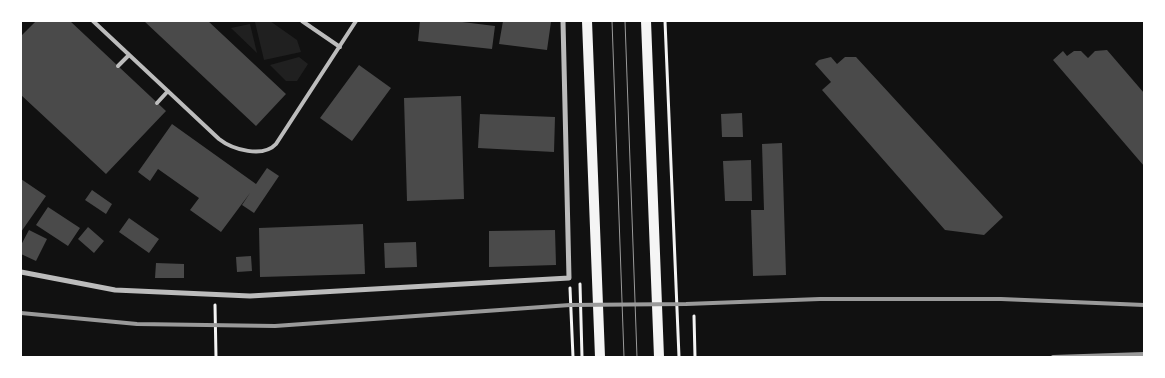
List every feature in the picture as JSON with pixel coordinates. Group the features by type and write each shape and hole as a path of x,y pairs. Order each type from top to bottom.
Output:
{"main road":[{"path":"587,21 600,357"},
{"path":"646,21 659,357"}],"street":[{"path":"21,272 115,290 250,296 569,278 563,21"}],"lane":[{"path":"93,21 225,143 258,152 265,151 276,144 356,21"},
{"path":"302,21 340,47"},
{"path":"118,66 129,55"},
{"path":"157,103 168,91"}],"path":[{"path":"665,21 679,357"},
{"path":"569,278 573,357"},
{"path":"215,294 216,357"},
{"path":"694,316 695,357"}],"shaded area":[{"path":"270,21 297,40 301,52 264,60 255,22"},
{"path":"250,24 257,53 231,28"},
{"path":"299,57 308,64 297,81 286,81 270,65"}],"building":[{"path":"36,21 70,21 166,111 106,174 21,95 21,36"},
{"path":"144,21 208,21 286,94 256,126"},
{"path":"420,21 454,21 495,26 492,49 418,41"},
{"path":"503,21 551,22 547,50 499,44"},
{"path":"1107,50 1144,93 1144,166 1053,60 1063,51 1067,56 1074,51 1081,51 1088,58 1095,51"},
{"path":"831,57 837,64 845,57 856,57 1003,217 984,235 945,230 822,90 831,82 815,64 819,60"},
{"path":"359,65 391,88 352,141 320,118"},
{"path":"461,96 464,199 407,201 404,98"},
{"path":"742,113 743,137 722,137 721,114"},
{"path":"480,114 555,117 554,152 478,148"},
{"path":"172,124 256,184 267,168 279,176 254,213 242,205 250,193 221,232 190,210 199,198 158,169 150,181 138,172"},
{"path":"782,143 786,275 753,276 751,210 764,210 762,144"},
{"path":"751,160 752,201 725,201 723,161"},
{"path":"21,179 46,196 21,232"},
{"path":"92,190 112,204 106,214 85,200"},
{"path":"48,207 80,228 68,246 36,225"},
{"path":"129,218 159,239 149,253 119,232"},
{"path":"363,224 365,274 260,277 259,228"},
{"path":"88,227 104,241 94,253 78,239"},
{"path":"29,230 47,239 36,261 21,254 21,245"},
{"path":"555,230 556,265 489,267 489,231"},
{"path":"416,242 417,267 385,268 384,243"},
{"path":"251,256 252,271 237,272 236,257"},
{"path":"156,263 184,264 184,278 155,278"}],"tram line":[{"path":"612,21 624,357"},
{"path":"625,21 637,357"}],"railway":[{"path":"21,313 137,324 275,326 570,305 686,304 820,299 1001,299 1144,305"},
{"path":"1053,357 1144,354"}]}
